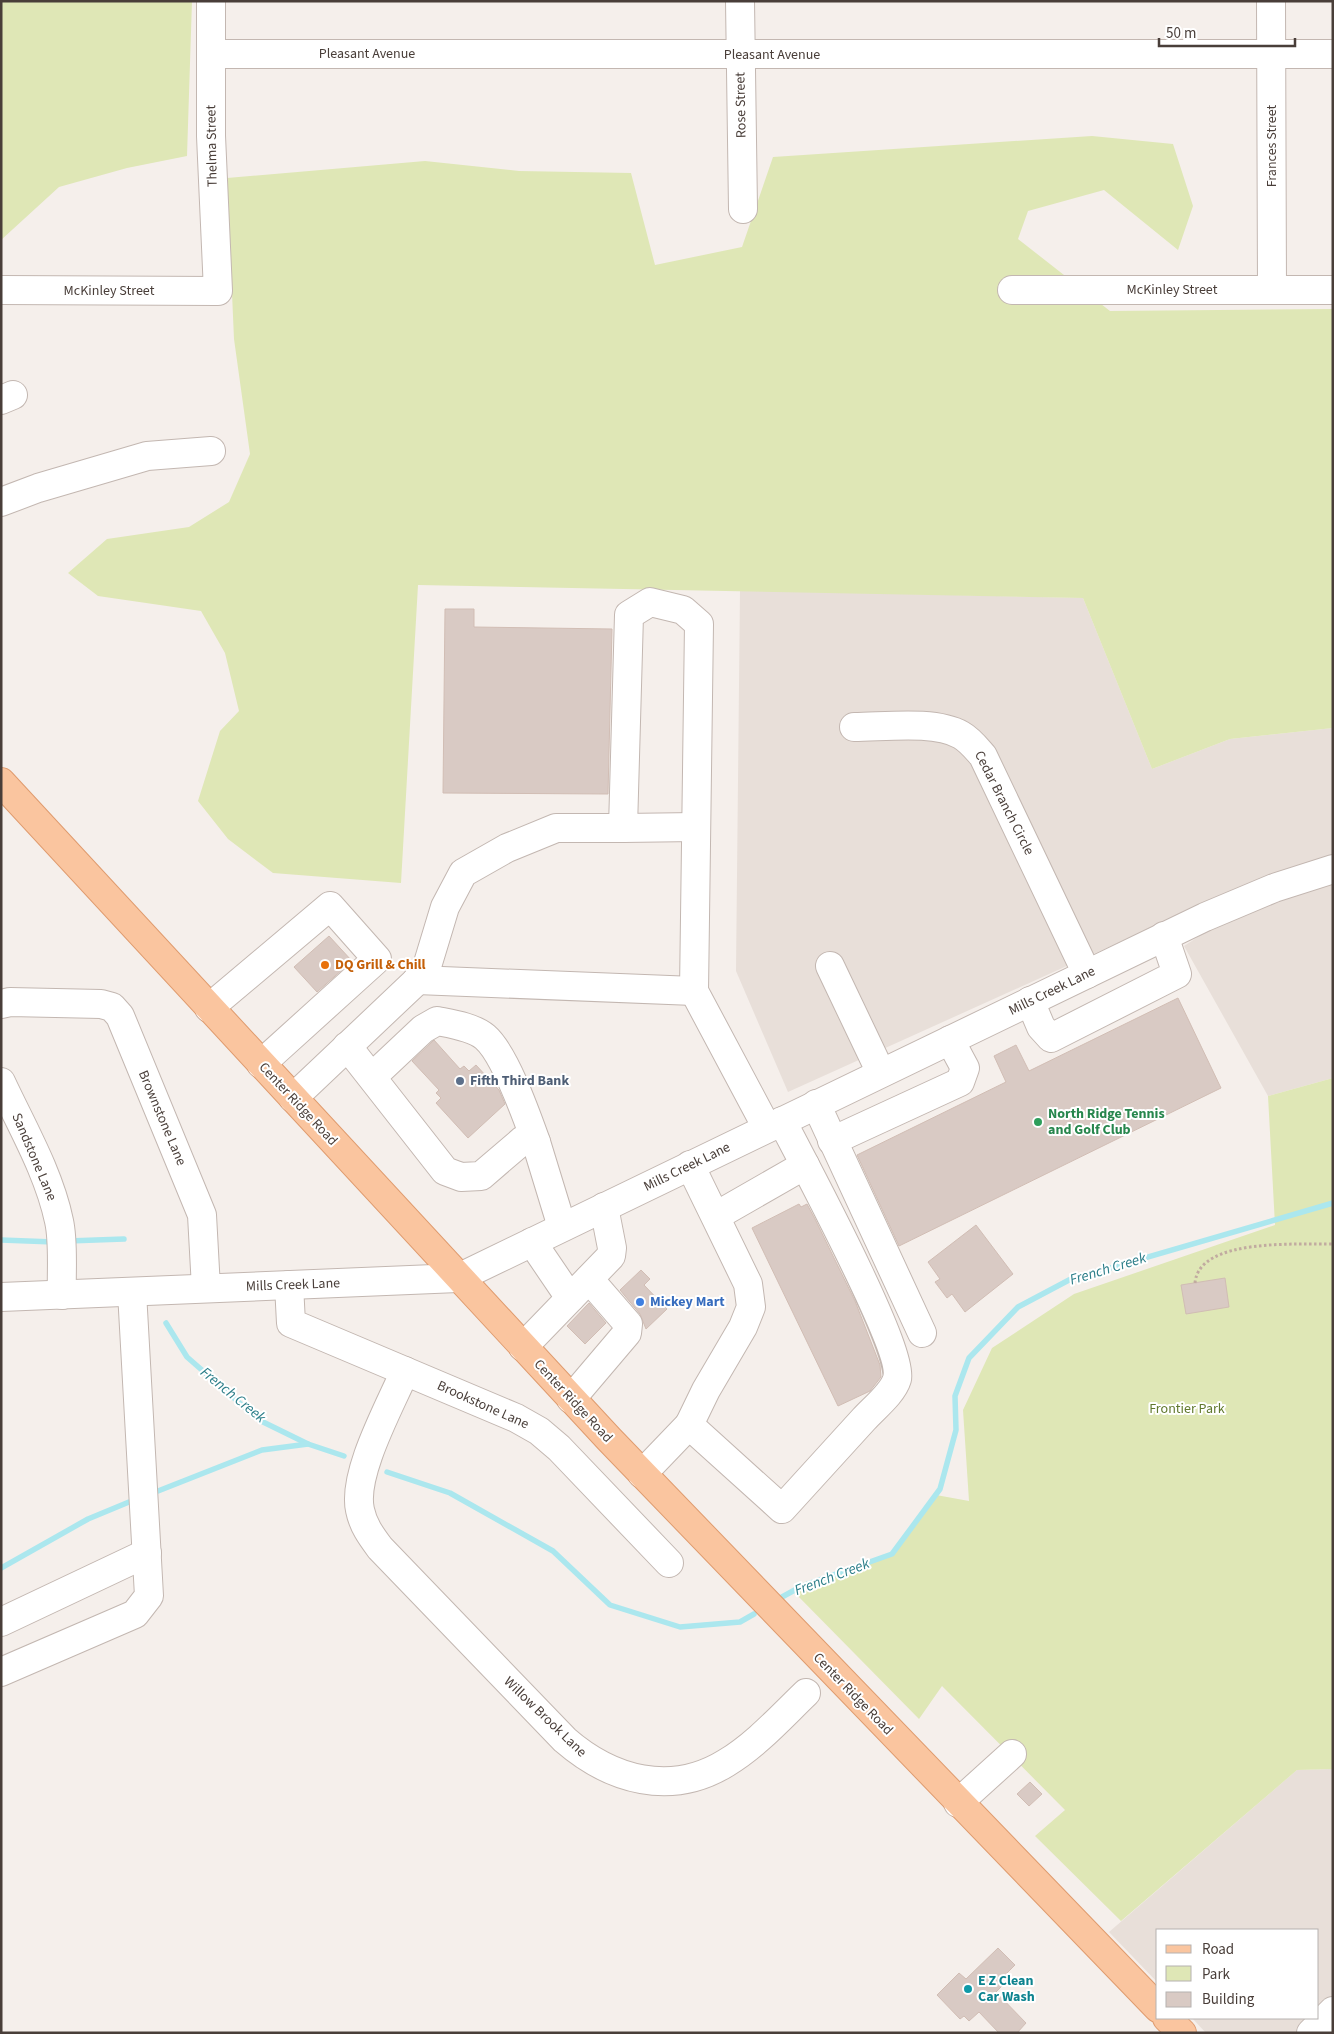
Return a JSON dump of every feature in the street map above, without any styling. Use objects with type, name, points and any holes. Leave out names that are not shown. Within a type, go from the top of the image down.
[{"type":"main road","name":"Center Ridge Road","points":[[2,783],[571,1399],[958,1803],[1156,2006]]},
{"type":"main road","points":[[1168,2019],[1182,2033]]},
{"type":"street","name":"Thelma Street","points":[[211,1],[212,155],[218,291]]},
{"type":"street","name":"Rose Street","points":[[740,1],[743,208]]},
{"type":"street","name":"Frances Street","points":[[1271,1],[1272,290]]},
{"type":"street","name":"Pleasant Avenue","points":[[212,54],[1333,54]]},
{"type":"street","name":"McKinley Street","points":[[1,290],[218,291]]},
{"type":"street","name":"McKinley Street","points":[[1012,290],[1333,290]]},
{"type":"street","points":[[1,502],[38,488],[147,456],[210,451]]},
{"type":"street","points":[[623,828],[629,615],[650,602],[683,610],[699,624],[694,991],[775,1124],[804,1165],[846,1246],[894,1351],[898,1376],[895,1384],[782,1508],[689,1425]]},
{"type":"street","name":"Cedar Branch Circle","points":[[854,727],[946,729],[960,734],[973,744],[983,756],[1087,974]]},
{"type":"street","points":[[293,1098],[424,973],[444,907],[463,873],[507,848],[556,828],[696,827]]},
{"type":"street","name":"Mills Creek Lane","points":[[1,1297],[458,1278],[1164,936],[1274,888],[1333,869]]},
{"type":"street","points":[[209,1008],[330,906],[377,959],[261,1064]]},
{"type":"street","points":[[1030,1002],[1041,1027],[1051,1038],[1071,1030],[1177,974],[1164,936]]},
{"type":"street","points":[[830,966],[881,1073]]},
{"type":"street","points":[[417,980],[694,991]]},
{"type":"street","name":"Brownstone Lane","points":[[1,1004],[10,1002],[101,1004],[112,1007],[120,1016],[202,1215],[206,1288]]},
{"type":"street","points":[[372,1078],[423,1029],[437,1021],[461,1026],[485,1037],[500,1059],[522,1102],[562,1227]]},
{"type":"street","points":[[832,1140],[960,1082],[965,1068],[950,1040]]},
{"type":"street","points":[[347,1046],[445,1171],[461,1177],[481,1176],[523,1140],[536,1142]]},
{"type":"street","name":"Sandstone Lane","points":[[1,1082],[47,1181],[60,1223],[62,1295]]},
{"type":"street","points":[[816,1104],[922,1333]]},
{"type":"street","points":[[716,1216],[804,1165]]},
{"type":"street","points":[[642,1474],[689,1425],[706,1390],[743,1327],[751,1307],[748,1284],[690,1166]]},
{"type":"street","points":[[523,1347],[610,1256],[612,1248],[604,1207]]},
{"type":"street","points":[[532,1242],[570,1298]]},
{"type":"street","points":[[571,1399],[627,1333],[628,1324],[589,1279]]},
{"type":"street","name":"Brookstone Lane","points":[[289,1285],[291,1323],[516,1418],[539,1431],[559,1448],[669,1563]]},
{"type":"street","points":[[1,1672],[135,1614],[149,1596],[132,1292]]},
{"type":"street","name":"Willow Brook Lane","points":[[405,1371],[365,1466],[359,1487],[360,1509],[367,1530],[380,1548],[431,1602],[565,1740],[585,1758],[609,1771],[635,1779],[662,1781],[695,1776],[725,1764],[752,1744],[806,1693]]},
{"type":"street","points":[[1,1622],[147,1553]]},
{"type":"street","points":[[958,1803],[1012,1754]]},
{"type":"street","points":[[1311,2033],[1333,2011]]},
{"type":"path","points":[[1195,1283],[1196,1274],[1203,1264],[1219,1253],[1250,1248],[1333,1244]]},
{"type":"shaded area","points":[[740,590],[1083,598],[1152,769],[1230,739],[1333,728],[1333,1078],[1268,1096],[1184,946],[1218,924],[1206,903],[788,1092],[736,971]]},
{"type":"shaded area","points":[[1333,1769],[1333,2033],[1206,2033],[1193,2019],[1319,2019],[1319,1929],[1156,1929],[1156,1981],[1109,1932],[1297,1770]]},
{"type":"green space","points":[[1,1],[192,1],[187,156],[127,168],[59,187],[1,240]]},
{"type":"green space","points":[[1092,136],[1173,144],[1193,206],[1178,250],[1104,190],[1028,211],[1018,239],[1110,311],[1333,309],[1333,728],[1230,739],[1152,769],[1083,598],[418,585],[401,883],[273,873],[228,839],[198,801],[220,731],[239,711],[225,653],[201,611],[98,596],[68,573],[107,539],[189,527],[229,502],[250,454],[234,339],[227,178],[425,161],[519,171],[631,173],[655,265],[742,247],[773,157]]},
{"type":"green space","name":"Frontier Park","points":[[1333,1078],[1333,1769],[1297,1770],[1121,1921],[1035,1836],[1065,1810],[942,1686],[919,1719],[793,1591],[802,1586],[892,1554],[936,1495],[969,1501],[963,1410],[992,1348],[1074,1294],[1275,1225],[1268,1096]]},
{"type":"building","points":[[445,609],[474,609],[474,627],[612,629],[608,794],[443,793]]},
{"type":"building","name":"DQ Grill & Chill","points":[[329,936],[352,961],[317,992],[294,967]]},
{"type":"building","name":"North Ridge Tennis and Golf Club","points":[[1178,998],[1221,1088],[899,1246],[857,1155],[1006,1082],[994,1056],[1016,1045],[1029,1071]]},
{"type":"building","name":"Fifth Third Bank","points":[[434,1040],[460,1069],[464,1066],[469,1071],[476,1065],[499,1090],[505,1104],[468,1138],[436,1103],[441,1098],[436,1093],[439,1090],[412,1061]]},
{"type":"building","points":[[799,1204],[801,1207],[807,1204],[815,1219],[855,1301],[880,1365],[881,1377],[870,1391],[838,1406],[752,1228]]},
{"type":"building","points":[[976,1225],[1013,1274],[965,1312],[952,1294],[947,1298],[935,1282],[940,1279],[928,1262]]},
{"type":"building","name":"Mickey Mart","points":[[641,1270],[650,1279],[644,1285],[667,1309],[646,1329],[640,1314],[620,1290]]},
{"type":"building","points":[[1225,1278],[1229,1307],[1186,1314],[1181,1285]]},
{"type":"building","points":[[589,1303],[606,1323],[585,1344],[567,1326]]},
{"type":"building","points":[[1030,1782],[1042,1794],[1029,1806],[1017,1794]]},
{"type":"building","name":"E Z Clean Car Wash","points":[[998,1948],[1015,1965],[1000,1980],[1004,1984],[996,1992],[1026,2023],[1017,2033],[999,2033],[979,2012],[969,2021],[964,2016],[960,2019],[937,1995],[959,1973],[966,1979]]},
{"type":"waterway","name":"French Creek","points":[[782,1597],[802,1586],[892,1554],[940,1489],[956,1430],[955,1396],[969,1358],[1018,1307],[1069,1280],[1333,1203]]},
{"type":"waterway","name":"French Creek","points":[[68,1241],[124,1239]]},
{"type":"waterway","name":"French Creek","points":[[1,1240],[54,1242]]},
{"type":"waterway","name":"French Creek","points":[[166,1323],[187,1357],[259,1420],[308,1444],[344,1456]]},
{"type":"waterway","points":[[158,1491],[262,1450],[308,1444]]},
{"type":"waterway","name":"French Creek","points":[[387,1472],[450,1493],[553,1551],[610,1605],[680,1627],[740,1622],[754,1614]]},
{"type":"waterway","points":[[1,1568],[88,1519],[129,1502]]},
{"type":"place","name":"DQ Grill & Chill","points":[[325,965]]},
{"type":"place","name":"Fifth Third Bank","points":[[460,1081]]},
{"type":"place","name":"North Ridge Tennis and Golf Club","points":[[1038,1122]]},
{"type":"place","name":"Mickey Mart","points":[[640,1302]]},
{"type":"place","name":"E Z Clean Car Wash","points":[[968,1989]]}]
